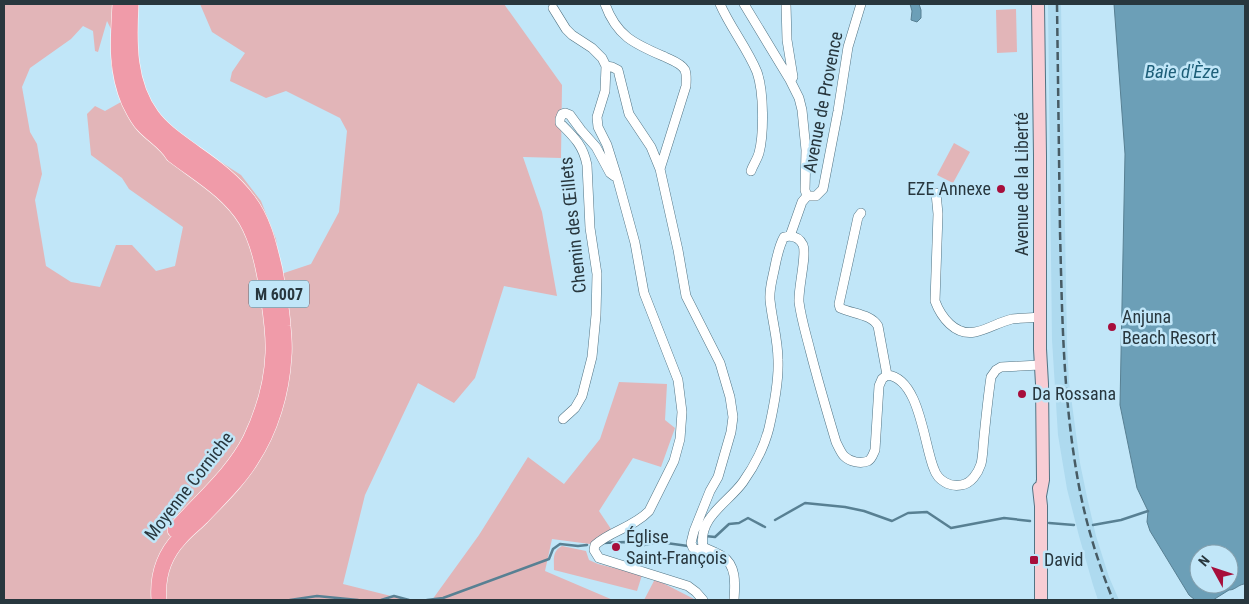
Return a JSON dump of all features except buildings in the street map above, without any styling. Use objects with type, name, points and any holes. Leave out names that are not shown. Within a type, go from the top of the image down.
[{"type":"main road","name":"Moyenne Corniche","points":[[120,4],[117,51],[120,74],[132,110],[142,125],[169,148],[173,155],[218,188],[246,220],[263,264],[272,321],[273,353],[268,393],[258,421],[249,441],[226,474],[170,536],[162,548],[156,562],[152,580],[152,600]]},
{"type":"main road","name":"Moyenne Corniche","points":[[132,4],[130,37],[133,74],[145,104],[152,117],[166,131],[215,167],[237,186],[258,215],[266,233],[278,288],[283,325],[284,356],[278,395],[260,446],[236,479],[172,547],[162,568],[159,582],[159,600]]},
{"type":"main road","name":"Avenue de la Liberté","points":[[1038,4],[1040,365],[1042,384],[1043,480],[1040,496],[1042,600]]},
{"type":"main road","points":[[169,148],[206,167],[215,167],[220,178],[253,223],[263,250],[263,264]]},
{"type":"street","points":[[605,4],[610,18],[626,36],[642,48],[675,62],[684,69],[686,86],[660,169]]},
{"type":"street","points":[[720,4],[757,72],[760,85],[762,138],[758,155],[750,171]]},
{"type":"street","name":"Avenue de Provence","points":[[703,547],[703,534],[706,523],[742,483],[765,444],[772,416],[778,360],[770,299],[771,284],[779,245],[784,237],[790,236],[806,196],[806,150],[799,98],[744,4]]},
{"type":"street","points":[[786,4],[787,40],[793,77],[790,80]]},
{"type":"street","name":"Avenue de Provence","points":[[806,196],[816,196],[822,189],[838,110],[848,47],[861,4]]},
{"type":"street","points":[[553,8],[572,36],[592,48],[602,58],[606,66],[605,91],[597,117],[598,127],[617,177],[635,243],[644,293],[678,380],[682,412],[680,438],[674,461],[648,511],[643,518],[602,538],[595,545],[594,550],[599,558],[688,586],[703,600]]},
{"type":"street","points":[[606,66],[618,70],[630,114],[651,147],[660,169],[686,296],[720,364],[730,397],[733,417],[731,432],[718,478],[710,491],[691,543],[693,548],[699,550],[703,547],[722,556],[729,562],[733,569],[735,580],[734,600]]},
{"type":"street","name":"Chemin des Œillets","points":[[563,419],[575,408],[582,396],[592,357],[597,274],[590,228],[585,155],[577,141],[560,124],[562,114],[570,115],[596,147],[612,176],[617,177]]},
{"type":"street","points":[[936,194],[938,214],[934,301],[944,320],[962,331],[976,332],[1012,319],[1040,317]]},
{"type":"street","points":[[861,213],[858,217],[839,304],[840,308],[875,321],[878,326],[887,375]]},
{"type":"street","points":[[790,236],[798,238],[803,244],[799,300],[814,367],[836,442],[844,456],[851,460],[858,462],[868,461],[875,450],[879,386],[887,375]]},
{"type":"street","points":[[887,375],[900,380],[910,392],[918,413],[934,471],[947,484],[957,486],[966,484],[975,477],[981,464],[991,377],[1001,367],[1040,365]]},
{"type":"shaded area","points":[[4,4],[139,4],[135,27],[140,73],[149,98],[164,123],[179,135],[241,175],[261,201],[276,239],[281,274],[311,264],[339,212],[347,131],[340,118],[286,91],[266,98],[230,81],[232,72],[245,53],[212,32],[200,4],[504,4],[562,85],[561,158],[523,157],[542,212],[557,296],[504,286],[475,378],[454,403],[418,383],[365,495],[343,584],[407,600],[4,600]],"holes":[[[107,21],[113,33],[111,65],[121,102],[105,111],[95,106],[87,114],[91,155],[122,178],[129,189],[183,227],[175,266],[156,271],[132,245],[116,245],[100,287],[71,282],[46,266],[35,200],[42,174],[37,144],[30,132],[22,87],[30,68],[71,39],[83,26],[93,31],[95,51],[98,52]]]},
{"type":"shaded area","points":[[1048,4],[1061,4],[1069,382],[1080,463],[1087,497],[1096,536],[1109,577],[1119,600],[1098,600],[1067,489],[1058,435],[1052,340]]},
{"type":"shaded area","points":[[1016,9],[1017,52],[997,53],[996,10]]},
{"type":"shaded area","points":[[954,143],[970,152],[953,183],[937,175]]},
{"type":"shaded area","points":[[619,382],[667,384],[665,420],[675,428],[661,467],[633,458],[599,511],[611,529],[590,544],[552,539],[545,571],[613,600],[432,600],[479,535],[528,457],[564,484],[600,439]]},
{"type":"shaded area","points":[[562,546],[586,551],[589,560],[598,564],[642,575],[637,591],[554,570],[555,553]]},
{"type":"shaded area","points":[[655,579],[694,599],[695,600],[644,600]]},
{"type":"water","points":[[910,4],[919,4],[921,18],[917,22],[911,20],[912,11]]},
{"type":"water","name":"Baie d'Èze","points":[[1114,4],[1245,4],[1245,585],[1239,586],[1239,544],[1189,544],[1189,594],[1223,594],[1213,600],[1195,600],[1189,595],[1150,531],[1147,522],[1148,511],[1137,488],[1120,405],[1125,154]]},
{"type":"waterway","points":[[775,520],[805,503],[845,507],[864,511],[892,521],[908,513],[927,512],[951,528],[1004,518],[1030,521]]},
{"type":"waterway","points":[[1093,525],[1121,520],[1148,511]]},
{"type":"waterway","points":[[705,536],[715,537],[729,524],[739,523],[748,518],[765,527]]},
{"type":"waterway","points":[[1049,523],[1074,525]]},
{"type":"waterway","points":[[603,543],[626,542],[644,545],[659,542],[688,546]]},
{"type":"waterway","points":[[427,600],[443,598],[549,559],[553,549],[560,544],[587,545]]},
{"type":"waterway","points":[[290,600],[317,596],[358,600]]},
{"type":"waterway","points":[[381,600],[394,596],[409,600]]},
{"type":"railway","points":[[1057,4],[1060,231],[1068,410],[1082,503],[1101,568],[1113,600]]},
{"type":"place","name":"EZE Annexe","points":[[1001,189]]},
{"type":"place","name":"Anjuna Beach Resort","points":[[1112,327]]},
{"type":"place","name":"Da Rossana","points":[[1022,394]]},
{"type":"place","name":"Église Saint-François","points":[[616,547]]},
{"type":"place","name":"David","points":[[1034,560]]}]
